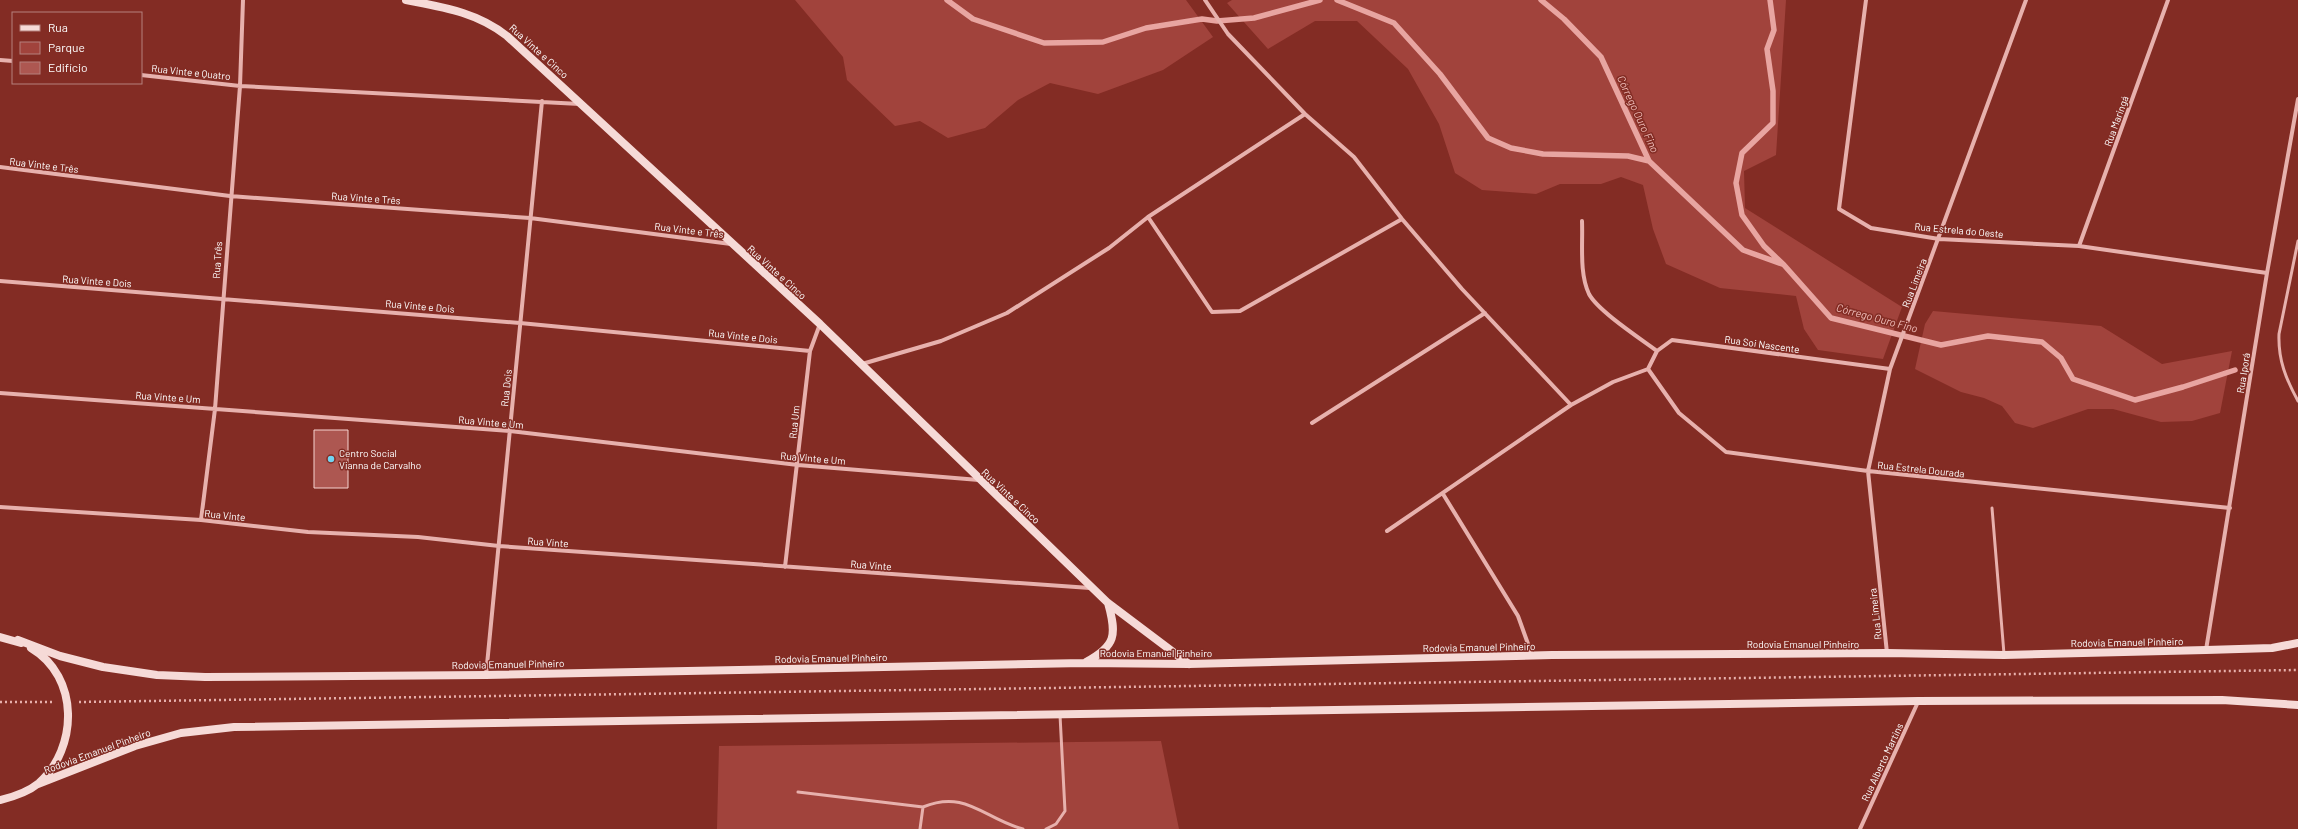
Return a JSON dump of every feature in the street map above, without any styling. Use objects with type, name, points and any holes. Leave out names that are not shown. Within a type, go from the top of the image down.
[{"type":"main road","name":"Rua Vinte e Cinco","points":[[406,0],[458,10],[493,24],[584,104],[732,244],[820,324],[980,480],[1095,588],[1108,603]]},
{"type":"main road","points":[[1084,663],[1104,652],[1112,638],[1113,620],[1108,603]]},
{"type":"main road","points":[[1108,603],[1189,664]]},
{"type":"main road","points":[[0,637],[18,640],[35,651],[50,665],[61,682],[68,702],[68,732],[58,761],[38,784],[16,797],[0,800]]},
{"type":"main road","name":"Rodovia Emanuel Pinheiro","points":[[18,640],[60,656],[86,663],[157,675],[212,677],[486,675],[1084,663],[1189,664],[1532,656],[1887,653],[2004,655],[2272,648],[2298,643]]},
{"type":"main road","name":"Rodovia Emanuel Pinheiro","points":[[38,784],[135,746],[182,733],[234,727],[1918,701],[2222,700],[2298,705]]},
{"type":"street","name":"Rua Três","points":[[201,520],[215,409],[222,298],[240,86],[243,0]]},
{"type":"street","points":[[1205,0],[1228,34],[1305,114],[1354,157],[1402,219],[1485,314],[1571,405]]},
{"type":"street","name":"Rua Estrela do Oeste","points":[[1866,0],[1839,209],[1871,228],[1939,239],[2079,246],[2267,273]]},
{"type":"street","name":"Rua Limeira","points":[[1887,653],[1868,471],[1890,369],[2026,0]]},
{"type":"street","name":"Rua Maringá","points":[[2079,246],[2168,0]]},
{"type":"street","points":[[0,60],[12,61]]},
{"type":"street","name":"Rua Vinte e Quatro","points":[[142,75],[240,86]]},
{"type":"street","points":[[240,86],[584,104]]},
{"type":"street","name":"Rua Iporá","points":[[2206,650],[2267,273],[2298,99]]},
{"type":"street","name":"Rua Dois","points":[[486,675],[542,101]]},
{"type":"street","points":[[860,364],[941,342],[1007,313],[1109,248],[1148,217],[1305,114]]},
{"type":"street","name":"Rua Vinte e Três","points":[[0,167],[230,196],[530,218],[732,244]]},
{"type":"street","points":[[1148,217],[1212,312],[1240,311],[1402,219]]},
{"type":"street","points":[[1387,531],[1571,405],[1613,382],[1648,369],[1657,351],[1602,308],[1590,295],[1584,274],[1582,221]]},
{"type":"street","name":"Rua Vinte e Dois","points":[[0,282],[222,298],[520,323],[810,350]]},
{"type":"street","points":[[1312,422],[1485,314]]},
{"type":"street","points":[[810,350],[820,324]]},
{"type":"street","name":"Rua Soi Nascente","points":[[1657,351],[1672,340],[1890,369]]},
{"type":"street","name":"Rua Um","points":[[785,567],[798,465],[810,350]]},
{"type":"street","name":"Rua Estrela Dourada","points":[[1648,369],[1679,413],[1726,452],[1868,471],[2230,508]]},
{"type":"street","name":"Rua Vinte e Um","points":[[0,393],[510,431],[798,465],[980,480]]},
{"type":"street","points":[[1443,494],[1518,616],[1532,656]]},
{"type":"street","name":"Rua Vinte","points":[[0,507],[201,520],[308,532],[418,537],[499,546],[1095,588]]},
{"type":"street","name":"Rua Alberto Martins","points":[[1860,829],[1918,701]]},
{"type":"lane","points":[[2298,241],[2279,334],[2279,347],[2285,377],[2298,401]]},
{"type":"lane","points":[[1992,508],[2004,655]]},
{"type":"lane","points":[[1046,829],[1056,824],[1065,811],[1060,714]]},
{"type":"lane","points":[[798,792],[923,807],[939,800],[959,801],[1023,829]]},
{"type":"lane","points":[[920,829],[923,807]]},
{"type":"path","points":[[0,702],[2298,670]]},
{"type":"green space","points":[[795,0],[1186,0],[1213,37],[1163,70],[1098,94],[1050,83],[1018,100],[985,128],[948,138],[920,121],[895,126],[847,80],[843,57]]},
{"type":"green space","points":[[1232,0],[1786,0],[1776,155],[1744,171],[1745,208],[1902,307],[1883,359],[1818,350],[1804,329],[1796,296],[1720,288],[1666,264],[1653,229],[1643,185],[1621,177],[1601,184],[1560,184],[1536,194],[1482,190],[1455,173],[1439,124],[1408,69],[1357,21],[1315,21],[1268,49],[1227,3]]},
{"type":"green space","points":[[1933,311],[2101,326],[2162,364],[2232,351],[2220,413],[2192,421],[2161,422],[2113,409],[2088,409],[2033,428],[2015,423],[2002,406],[1984,398],[1961,392],[1915,369],[1925,324]]},
{"type":"green space","points":[[1161,741],[1179,829],[717,829],[719,746]]},
{"type":"building","name":"Centro Social Vianna de Carvalho","points":[[314,430],[348,430],[348,488],[314,488]]},
{"type":"waterway","points":[[947,0],[973,19],[1044,43],[1103,42],[1146,28],[1202,19],[1217,21],[1254,18],[1320,0]]},
{"type":"waterway","points":[[1337,0],[1394,23],[1440,74],[1488,138],[1511,148],[1543,154],[1628,156],[1649,161]]},
{"type":"waterway","name":"Córrego Ouro Fino","points":[[1541,0],[1564,19],[1601,57],[1649,161],[1743,250],[1782,264]]},
{"type":"waterway","name":"Córrego Ouro Fino","points":[[1770,0],[1774,30],[1767,49],[1773,91],[1773,123],[1742,153],[1736,183],[1742,215],[1764,246],[1784,265],[1831,318],[1941,345],[1988,336],[2042,342],[2061,358],[2073,379],[2135,400],[2183,387],[2235,370]]},
{"type":"place","name":"Centro Social Vianna de Carvalho","points":[[331,459]]}]
